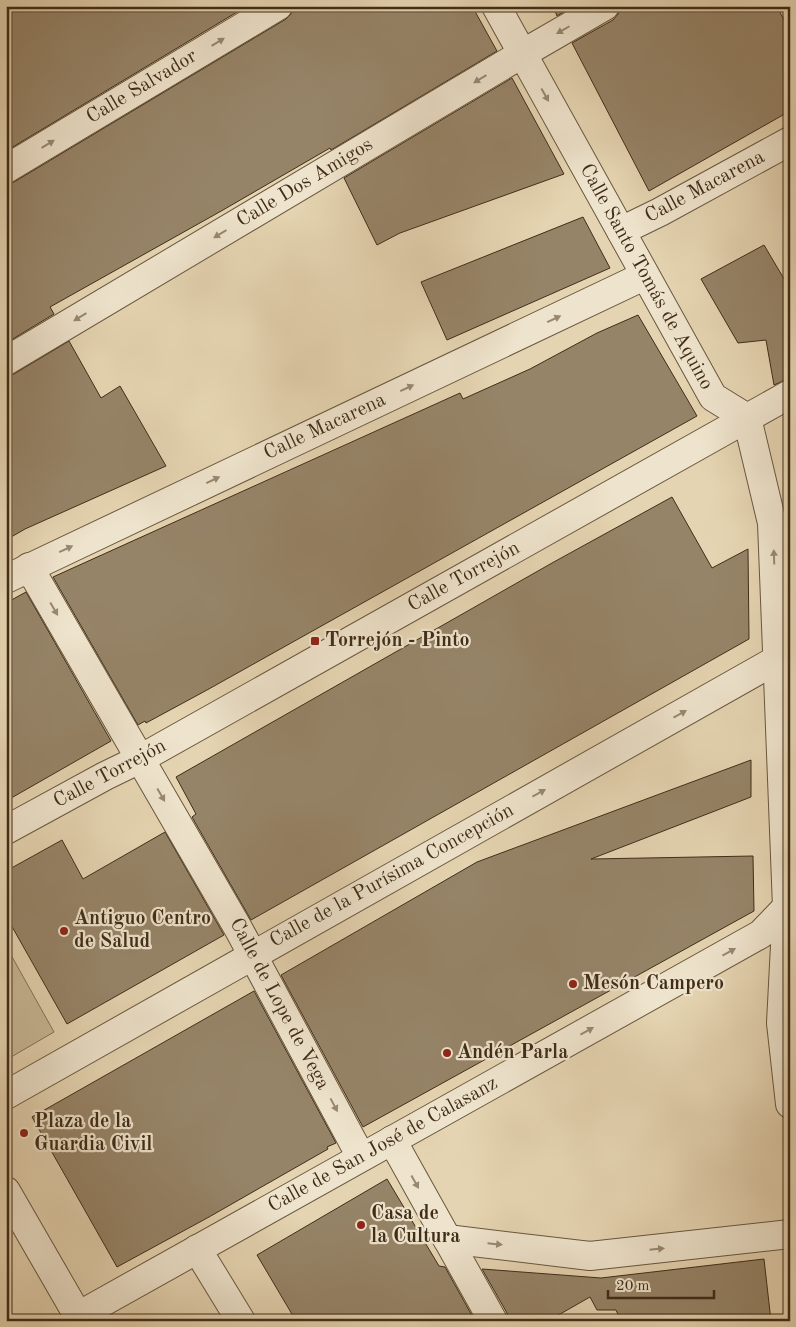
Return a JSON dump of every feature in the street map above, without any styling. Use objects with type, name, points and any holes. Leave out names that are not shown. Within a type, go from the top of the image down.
[{"type":"street","name":"Calle Salvador","points":[[6,169],[278,6]]},
{"type":"street","name":"Calle Santo Tomás de Aquino","points":[[496,6],[712,397],[747,418]]},
{"type":"street","name":"Calle Dos Amigos","points":[[6,361],[605,6]]},
{"type":"street","name":"Calle Macarena","points":[[621,231],[660,212],[790,141]]},
{"type":"street","name":"Calle Macarena","points":[[18,573],[644,276]]},
{"type":"street","name":"Calle Torrejón","points":[[6,830],[140,759],[790,394]]},
{"type":"street","points":[[747,418],[772,523],[784,659],[788,907],[781,1024],[789,1094]]},
{"type":"street","name":"Calle de Lope de Vega","points":[[18,573],[140,759],[252,955],[361,1157]]},
{"type":"street","name":"Calle de la Purísima Concepción","points":[[6,1095],[252,955],[784,659]]},
{"type":"street","name":"Calle de San José de Calasanz","points":[[79,1318],[197,1249],[761,934],[788,907]]},
{"type":"street","points":[[392,1140],[493,1321]]},
{"type":"street","points":[[6,1192],[16,1233],[79,1318]]},
{"type":"street","points":[[447,1239],[590,1256],[790,1234]]},
{"type":"street","points":[[197,1249],[241,1321]]},
{"type":"shaded area","points":[[6,946],[54,1032],[6,1060]]},
{"type":"building","points":[[6,6],[247,6],[6,151]]},
{"type":"building","points":[[294,6],[472,6],[497,51],[331,150],[330,148],[50,307],[54,314],[6,343],[6,185],[286,19],[291,14]]},
{"type":"building","points":[[553,6],[573,6],[557,16]]},
{"type":"building","points":[[621,6],[776,6],[790,29],[790,111],[649,191],[572,43],[613,20]]},
{"type":"building","points":[[512,78],[564,174],[400,233],[377,245],[344,178]]},
{"type":"building","points":[[583,217],[610,268],[447,340],[421,282]]},
{"type":"building","points":[[764,245],[790,289],[790,378],[774,385],[766,340],[738,343],[701,279]]},
{"type":"building","points":[[638,315],[697,416],[207,690],[146,723],[145,721],[138,725],[53,577],[460,393],[463,399],[530,369],[597,333]]},
{"type":"building","points":[[69,341],[101,398],[120,386],[166,466],[25,529],[6,540],[6,377]]},
{"type":"building","points":[[672,497],[712,568],[748,549],[749,639],[251,920],[192,817],[196,814],[176,777],[552,563]]},
{"type":"building","points":[[26,592],[111,741],[6,801],[6,603]]},
{"type":"building","points":[[751,760],[751,797],[591,859],[753,856],[754,911],[363,1127],[281,975],[477,862]]},
{"type":"building","points":[[165,832],[224,935],[67,1024],[6,916],[6,871],[62,840],[83,879]]},
{"type":"building","points":[[254,991],[336,1143],[209,1217],[117,1267],[32,1117]]},
{"type":"building","name":"Casa de la Cultura","points":[[387,1179],[439,1266],[445,1267],[475,1321],[296,1321],[257,1255]]},
{"type":"building","points":[[764,1259],[771,1321],[621,1321],[616,1310],[597,1310],[590,1297],[548,1321],[509,1321],[507,1313],[482,1269],[601,1278]]},
{"type":"place","name":"Torrejón - Pinto","points":[[315,641]]},
{"type":"place","name":"Antiguo Centro de Salud","points":[[64,931]]},
{"type":"place","name":"Mesón Campero","points":[[573,984]]},
{"type":"place","name":"Andén Parla","points":[[447,1053]]},
{"type":"place","name":"Plaza de la Guardia Civil","points":[[24,1133]]},
{"type":"place","name":"Casa de la Cultura","points":[[361,1225]]}]
